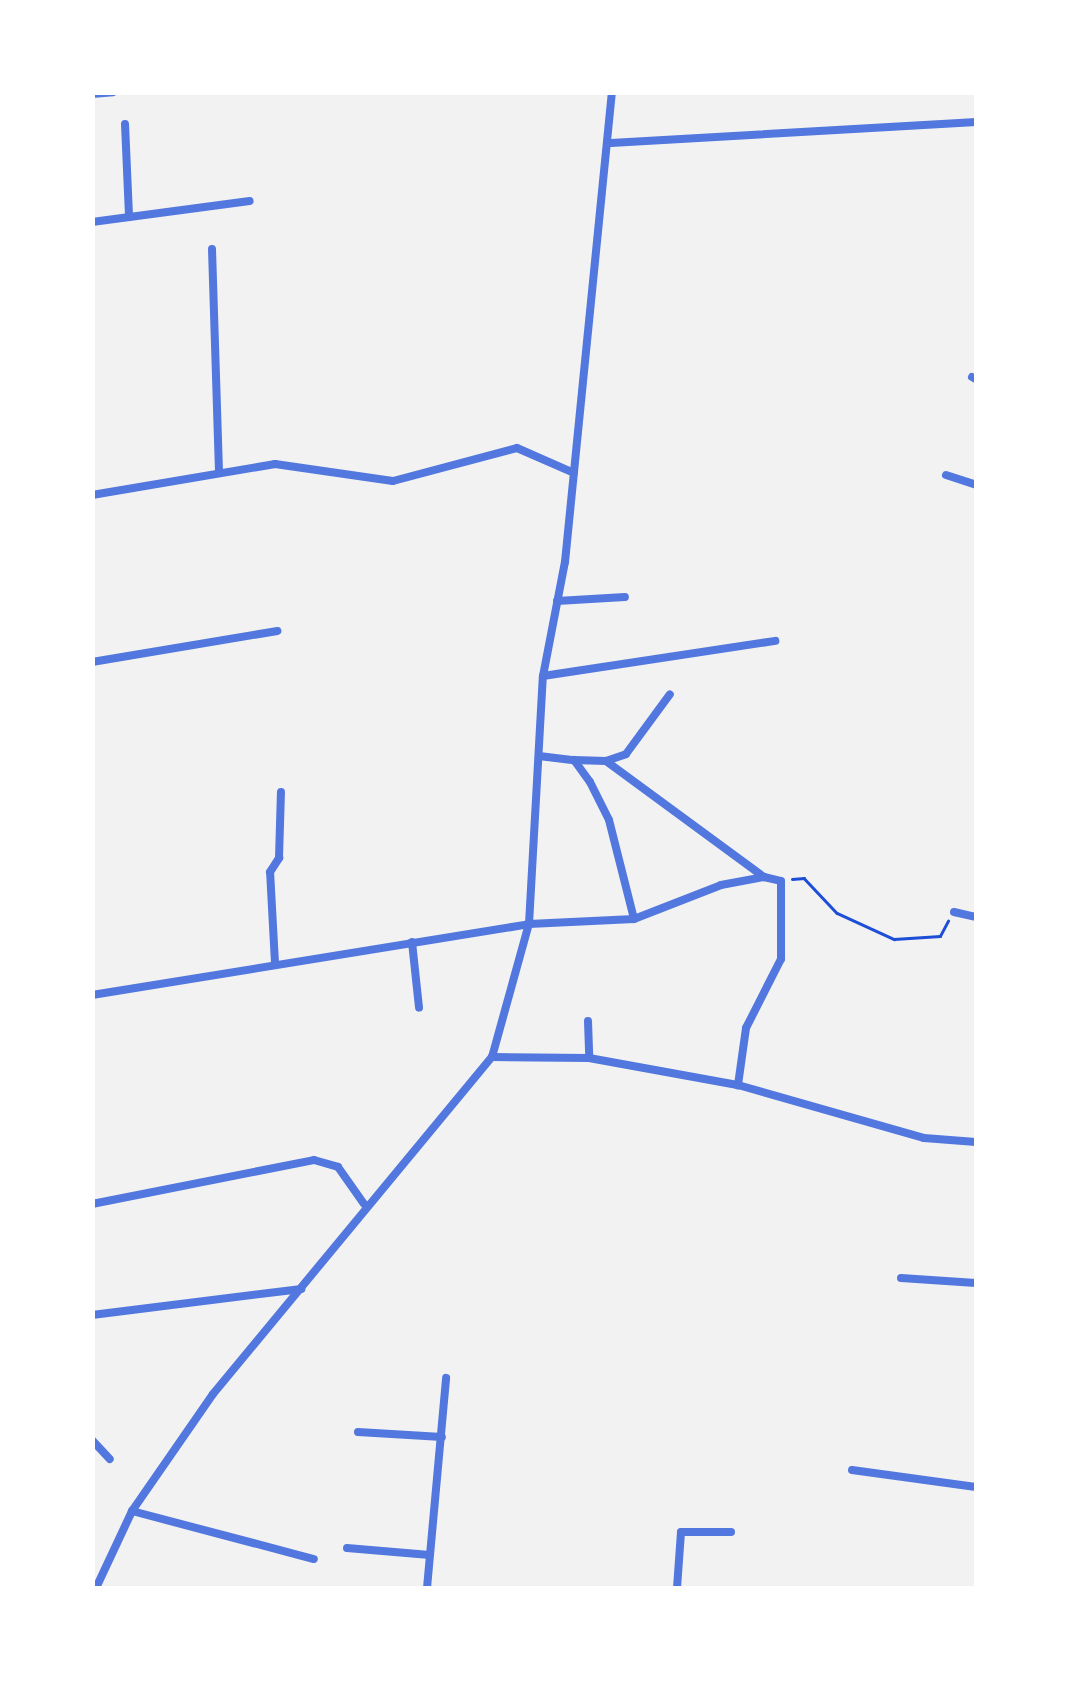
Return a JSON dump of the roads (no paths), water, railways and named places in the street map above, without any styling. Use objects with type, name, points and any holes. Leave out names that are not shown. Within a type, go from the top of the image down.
[{"type":"street","points":[[92,94],[113,92]]},
{"type":"street","points":[[96,1588],[132,1511],[212,1394],[301,1289],[364,1204],[492,1056],[529,924],[543,676],[574,473],[611,143],[612,92]]},
{"type":"street","points":[[611,143],[976,122]]},
{"type":"street","points":[[125,124],[129,217]]},
{"type":"street","points":[[92,222],[250,201]]},
{"type":"street","points":[[212,249],[220,469]]},
{"type":"street","points":[[92,495],[220,469],[275,464],[393,480],[517,448],[574,473]]},
{"type":"street","points":[[946,475],[976,485]]},
{"type":"street","points":[[557,601],[626,596]]},
{"type":"street","points":[[92,662],[277,632]]},
{"type":"street","points":[[543,676],[775,642]]},
{"type":"street","points":[[539,756],[606,761],[626,754],[670,694]]},
{"type":"street","points":[[574,760],[609,820],[634,919]]},
{"type":"street","points":[[606,761],[764,877]]},
{"type":"street","points":[[275,963],[270,872],[279,858],[281,792]]},
{"type":"street","points":[[92,995],[529,924],[634,919],[722,884],[764,877],[781,881],[781,959],[746,1028],[738,1085]]},
{"type":"street","points":[[954,912],[976,917]]},
{"type":"street","points":[[412,942],[418,1008]]},
{"type":"street","points":[[588,1021],[589,1058]]},
{"type":"street","points":[[492,1056],[589,1058],[738,1085],[924,1138],[976,1142]]},
{"type":"street","points":[[92,1204],[314,1160],[338,1167],[364,1204]]},
{"type":"street","points":[[901,1278],[976,1284]]},
{"type":"street","points":[[92,1315],[301,1289]]},
{"type":"street","points":[[427,1588],[446,1378]]},
{"type":"street","points":[[358,1432],[442,1436]]},
{"type":"street","points":[[92,1440],[110,1459]]},
{"type":"street","points":[[852,1470],[976,1486]]},
{"type":"street","points":[[132,1511],[314,1559]]},
{"type":"street","points":[[677,1588],[682,1532],[731,1532]]},
{"type":"street","points":[[347,1548],[430,1555]]}]
